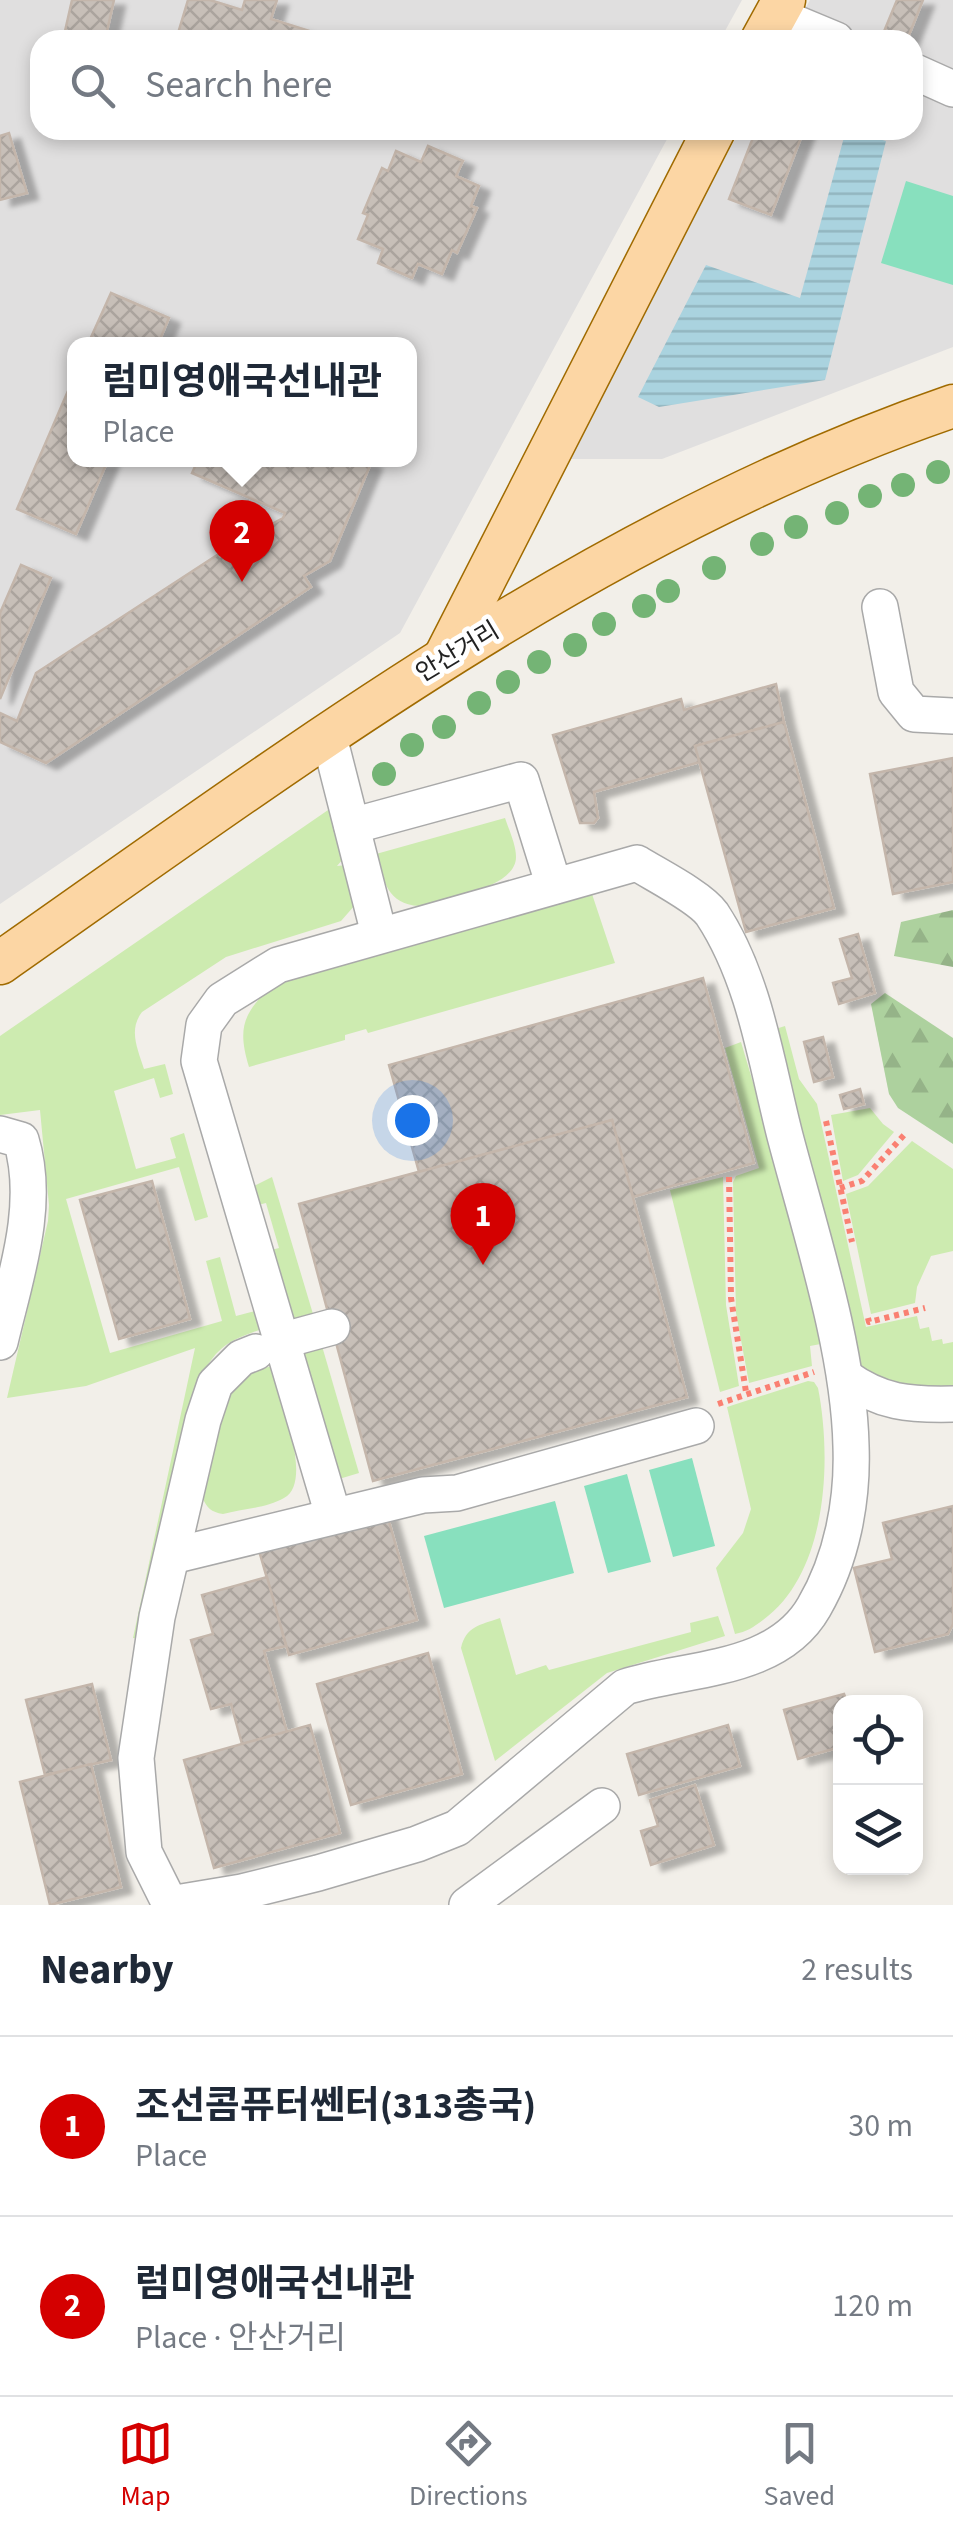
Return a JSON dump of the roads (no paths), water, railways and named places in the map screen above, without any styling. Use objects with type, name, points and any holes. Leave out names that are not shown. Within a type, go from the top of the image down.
[{"type":"main road","points":[[446,655],[709,140]]},
{"type":"main road","name":"안산거리","points":[[0,963],[446,655],[587,574],[719,506],[893,427],[953,406]]},
{"type":"lane","points":[[774,18],[808,30]]},
{"type":"lane","points":[[923,76],[953,89]]},
{"type":"lane","points":[[880,606],[896,692],[914,714],[953,716]]},
{"type":"lane","points":[[328,733],[379,934]]},
{"type":"lane","points":[[352,826],[521,780],[554,886]]},
{"type":"lane","points":[[256,1352],[241,1358],[215,1384],[203,1420],[158,1618],[136,1758],[144,1852],[170,1904],[243,1898],[457,1828],[626,1687],[736,1663],[780,1644],[814,1609],[846,1528],[852,1447],[843,1369],[743,974],[710,910],[637,863],[278,965],[222,1000],[204,1025],[199,1061],[334,1515]]},
{"type":"lane","points":[[0,1134],[20,1140],[28,1162],[26,1221],[0,1342]]},
{"type":"lane","points":[[843,1369],[870,1394],[919,1405],[953,1404]]},
{"type":"lane","points":[[172,1556],[424,1495],[458,1493],[696,1426]]},
{"type":"lane","points":[[467,1905],[602,1806]]},
{"type":"water","points":[[843,140],[886,141],[825,380],[659,407],[638,397],[706,265],[800,298]]},
{"type":"place","name":"럼미영애국선내관","points":[[242,582]]},
{"type":"place","name":"조선콤퓨터쎈터(313총국)","points":[[483,1265]]}]
